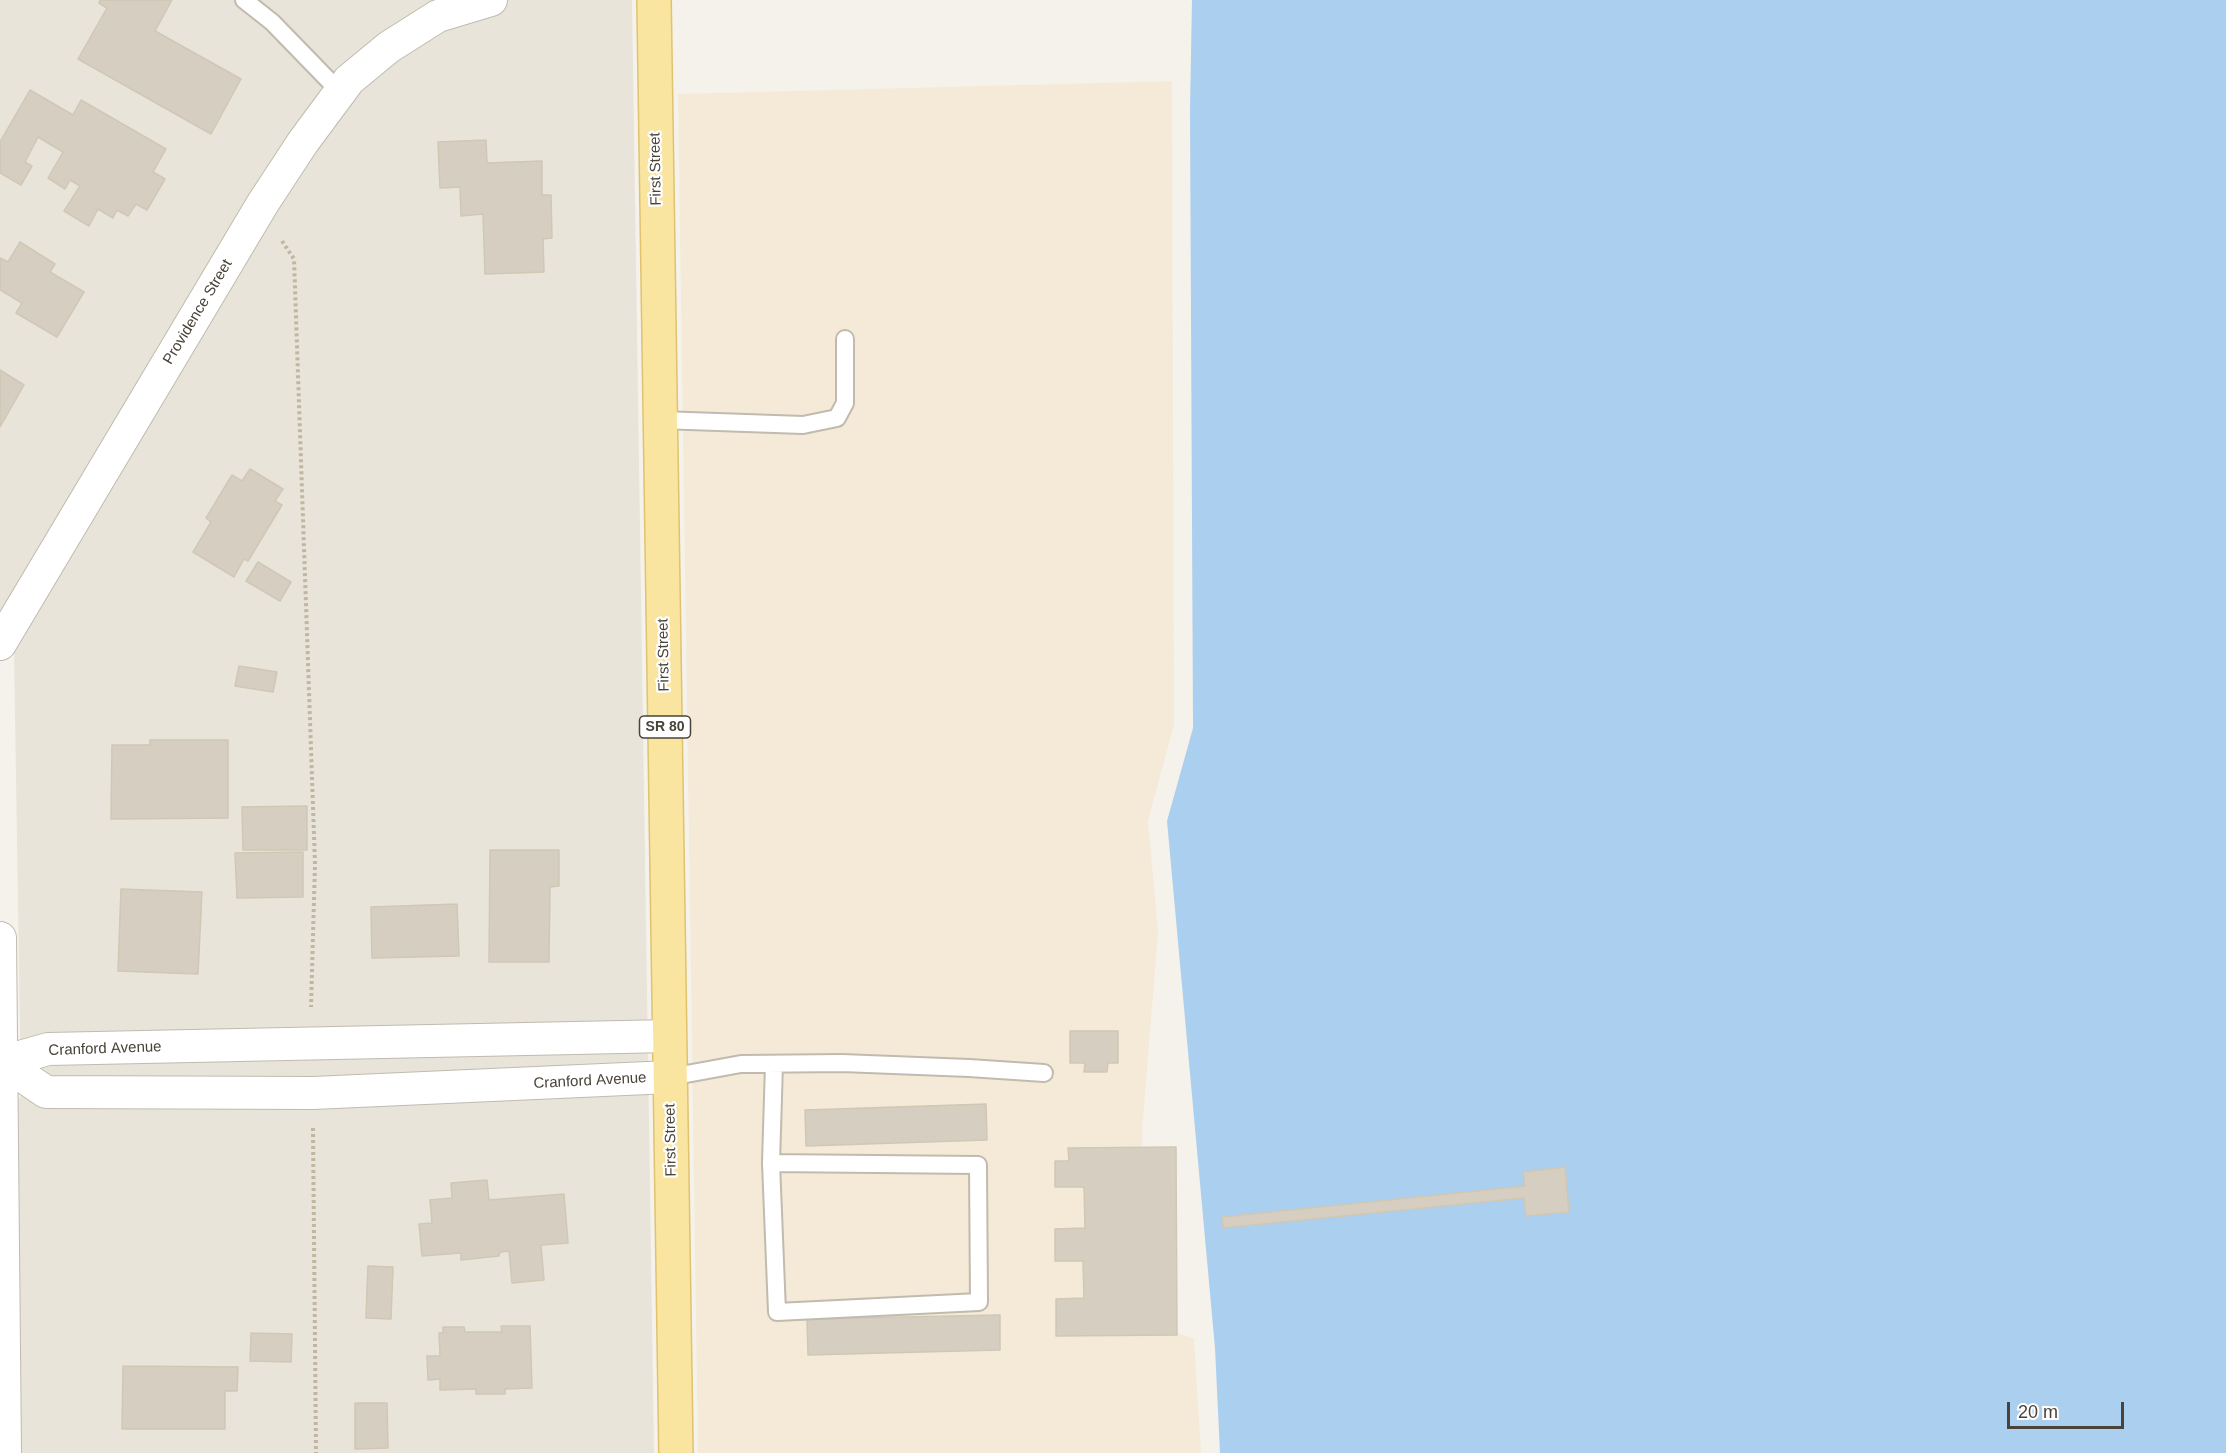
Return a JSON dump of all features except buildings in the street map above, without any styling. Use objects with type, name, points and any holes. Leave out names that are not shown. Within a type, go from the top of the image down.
[{"type":"main road","name":"First Street","points":[[654,0],[676,1453]]},
{"type":"street","name":"Providence Street","points":[[0,644],[260,208],[303,142],[349,80],[434,8],[491,0]]},
{"type":"street","points":[[0,938],[5,1453]]},
{"type":"street","name":"Cranford Avenue","points":[[2,1062],[48,1049],[670,1036]]},
{"type":"street","name":"Cranford Avenue","points":[[2,1062],[46,1092],[313,1093],[670,1077]]},
{"type":"lane","points":[[244,0],[272,22],[340,92]]},
{"type":"lane","points":[[660,420],[803,425],[837,418],[845,404],[845,339]]},
{"type":"lane","points":[[670,1077],[741,1064],[854,1064],[1044,1073]]},
{"type":"lane","points":[[771,1163],[978,1165],[979,1302],[777,1312],[771,1163],[774,1064]]},
{"type":"path","points":[[260,208],[294,259],[315,864],[309,1043]]},
{"type":"path","points":[[313,1093],[316,1453]]},
{"type":"shaded area","points":[[0,0],[632,0],[654,1453],[0,1453],[14,1104],[21,1096],[21,1091],[14,653],[11,641],[0,635]]},
{"type":"shaded area","points":[[1172,81],[1174,725],[1148,821],[1158,932],[1142,1132],[1143,1323],[1194,1338],[1201,1453],[698,1453],[678,94]]},
{"type":"water","points":[[1192,0],[2226,0],[2226,1453],[1220,1453],[1215,1348],[1167,821],[1193,728],[1190,110]]}]
